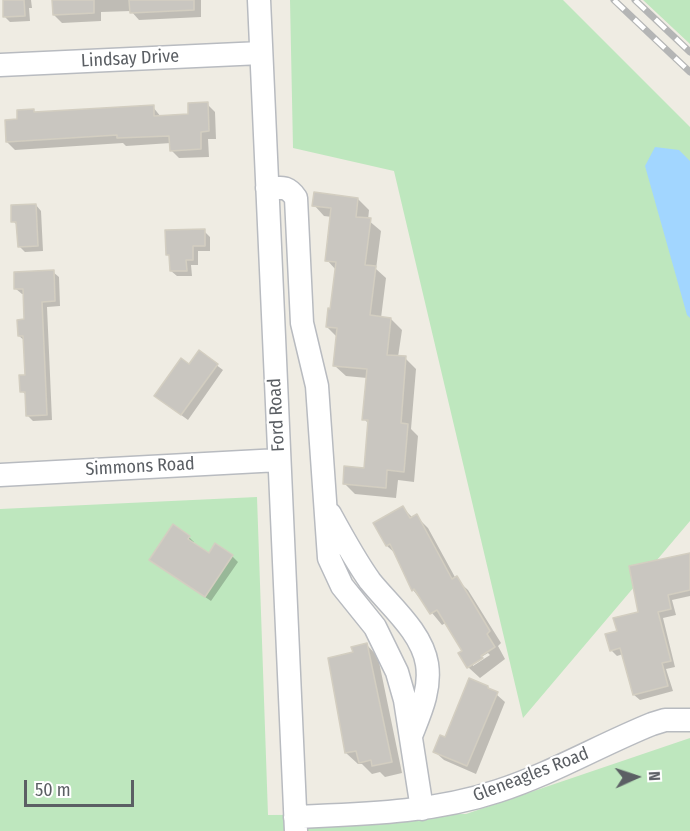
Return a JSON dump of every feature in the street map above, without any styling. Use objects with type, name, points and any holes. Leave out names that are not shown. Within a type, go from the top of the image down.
[{"type":"street","name":"Ford Road","points":[[259,0],[295,824]]},
{"type":"street","name":"Lindsay Drive","points":[[0,65],[261,53]]},
{"type":"street","points":[[267,188],[291,190],[296,198],[302,323],[317,386],[329,558],[342,586],[375,627],[400,681],[422,808]]},
{"type":"street","name":"Simmons Road","points":[[0,475],[279,460]]},
{"type":"street","points":[[326,507],[369,579],[414,634],[422,648],[427,663],[428,681],[426,696],[411,737]]},
{"type":"street","name":"Gleneagles Road","points":[[295,824],[422,808],[466,800],[530,779],[652,724],[665,720],[690,720]]},
{"type":"green space","points":[[290,0],[563,0],[690,127],[690,521],[523,718],[394,171],[293,148]]},
{"type":"green space","points":[[643,0],[690,0],[690,44]]},
{"type":"green space","points":[[257,497],[268,815],[466,814],[690,738],[690,831],[0,831],[0,509]]},
{"type":"water","points":[[655,147],[679,150],[690,161],[690,318],[687,315],[645,166]]},
{"type":"building","points":[[3,0],[24,0],[25,16],[3,17]]},
{"type":"building","points":[[52,0],[94,0],[94,13],[53,15]]},
{"type":"building","points":[[129,0],[194,0],[194,10],[130,13]]},
{"type":"building","points":[[208,102],[209,131],[201,132],[201,149],[170,151],[169,136],[117,138],[117,135],[6,142],[5,120],[17,119],[17,110],[34,109],[34,112],[154,105],[154,116],[188,114],[188,103]]},
{"type":"building","points":[[314,192],[358,198],[356,217],[371,218],[365,265],[376,266],[370,315],[391,318],[387,355],[406,356],[401,423],[408,424],[404,472],[387,470],[386,488],[343,484],[344,466],[364,468],[368,420],[362,420],[367,369],[333,366],[337,328],[326,327],[336,262],[325,261],[331,208],[312,206]]},
{"type":"building","points":[[36,204],[38,246],[18,247],[16,222],[11,222],[11,205]]},
{"type":"building","points":[[205,229],[205,246],[193,246],[193,260],[186,260],[187,271],[170,271],[169,255],[166,255],[165,230]]},
{"type":"building","points":[[54,270],[55,301],[42,302],[47,415],[26,416],[25,392],[20,392],[19,375],[25,375],[23,336],[18,336],[17,320],[24,319],[23,289],[14,289],[14,272]]},
{"type":"building","points":[[199,350],[218,364],[181,415],[154,396],[181,358],[189,364]]},
{"type":"building","points":[[403,506],[410,518],[417,514],[452,579],[457,576],[490,631],[487,634],[495,647],[467,668],[458,653],[462,651],[437,610],[430,614],[414,589],[412,591],[390,544],[386,546],[373,523]]},
{"type":"building","points":[[173,524],[190,536],[188,539],[209,553],[215,543],[233,555],[205,597],[149,560]]},
{"type":"building","points":[[690,553],[690,590],[668,595],[671,609],[658,612],[671,661],[662,663],[668,686],[633,695],[620,648],[610,651],[605,634],[617,631],[613,618],[638,612],[629,566]]},
{"type":"building","points":[[367,643],[392,762],[372,766],[371,760],[359,763],[356,751],[345,753],[328,658],[353,652],[351,647]]},
{"type":"building","points":[[469,678],[498,692],[467,766],[433,752],[440,735],[445,737]]},
{"type":"railway","points":[[614,0],[690,72]]},
{"type":"railway","points":[[635,0],[690,52]]}]
